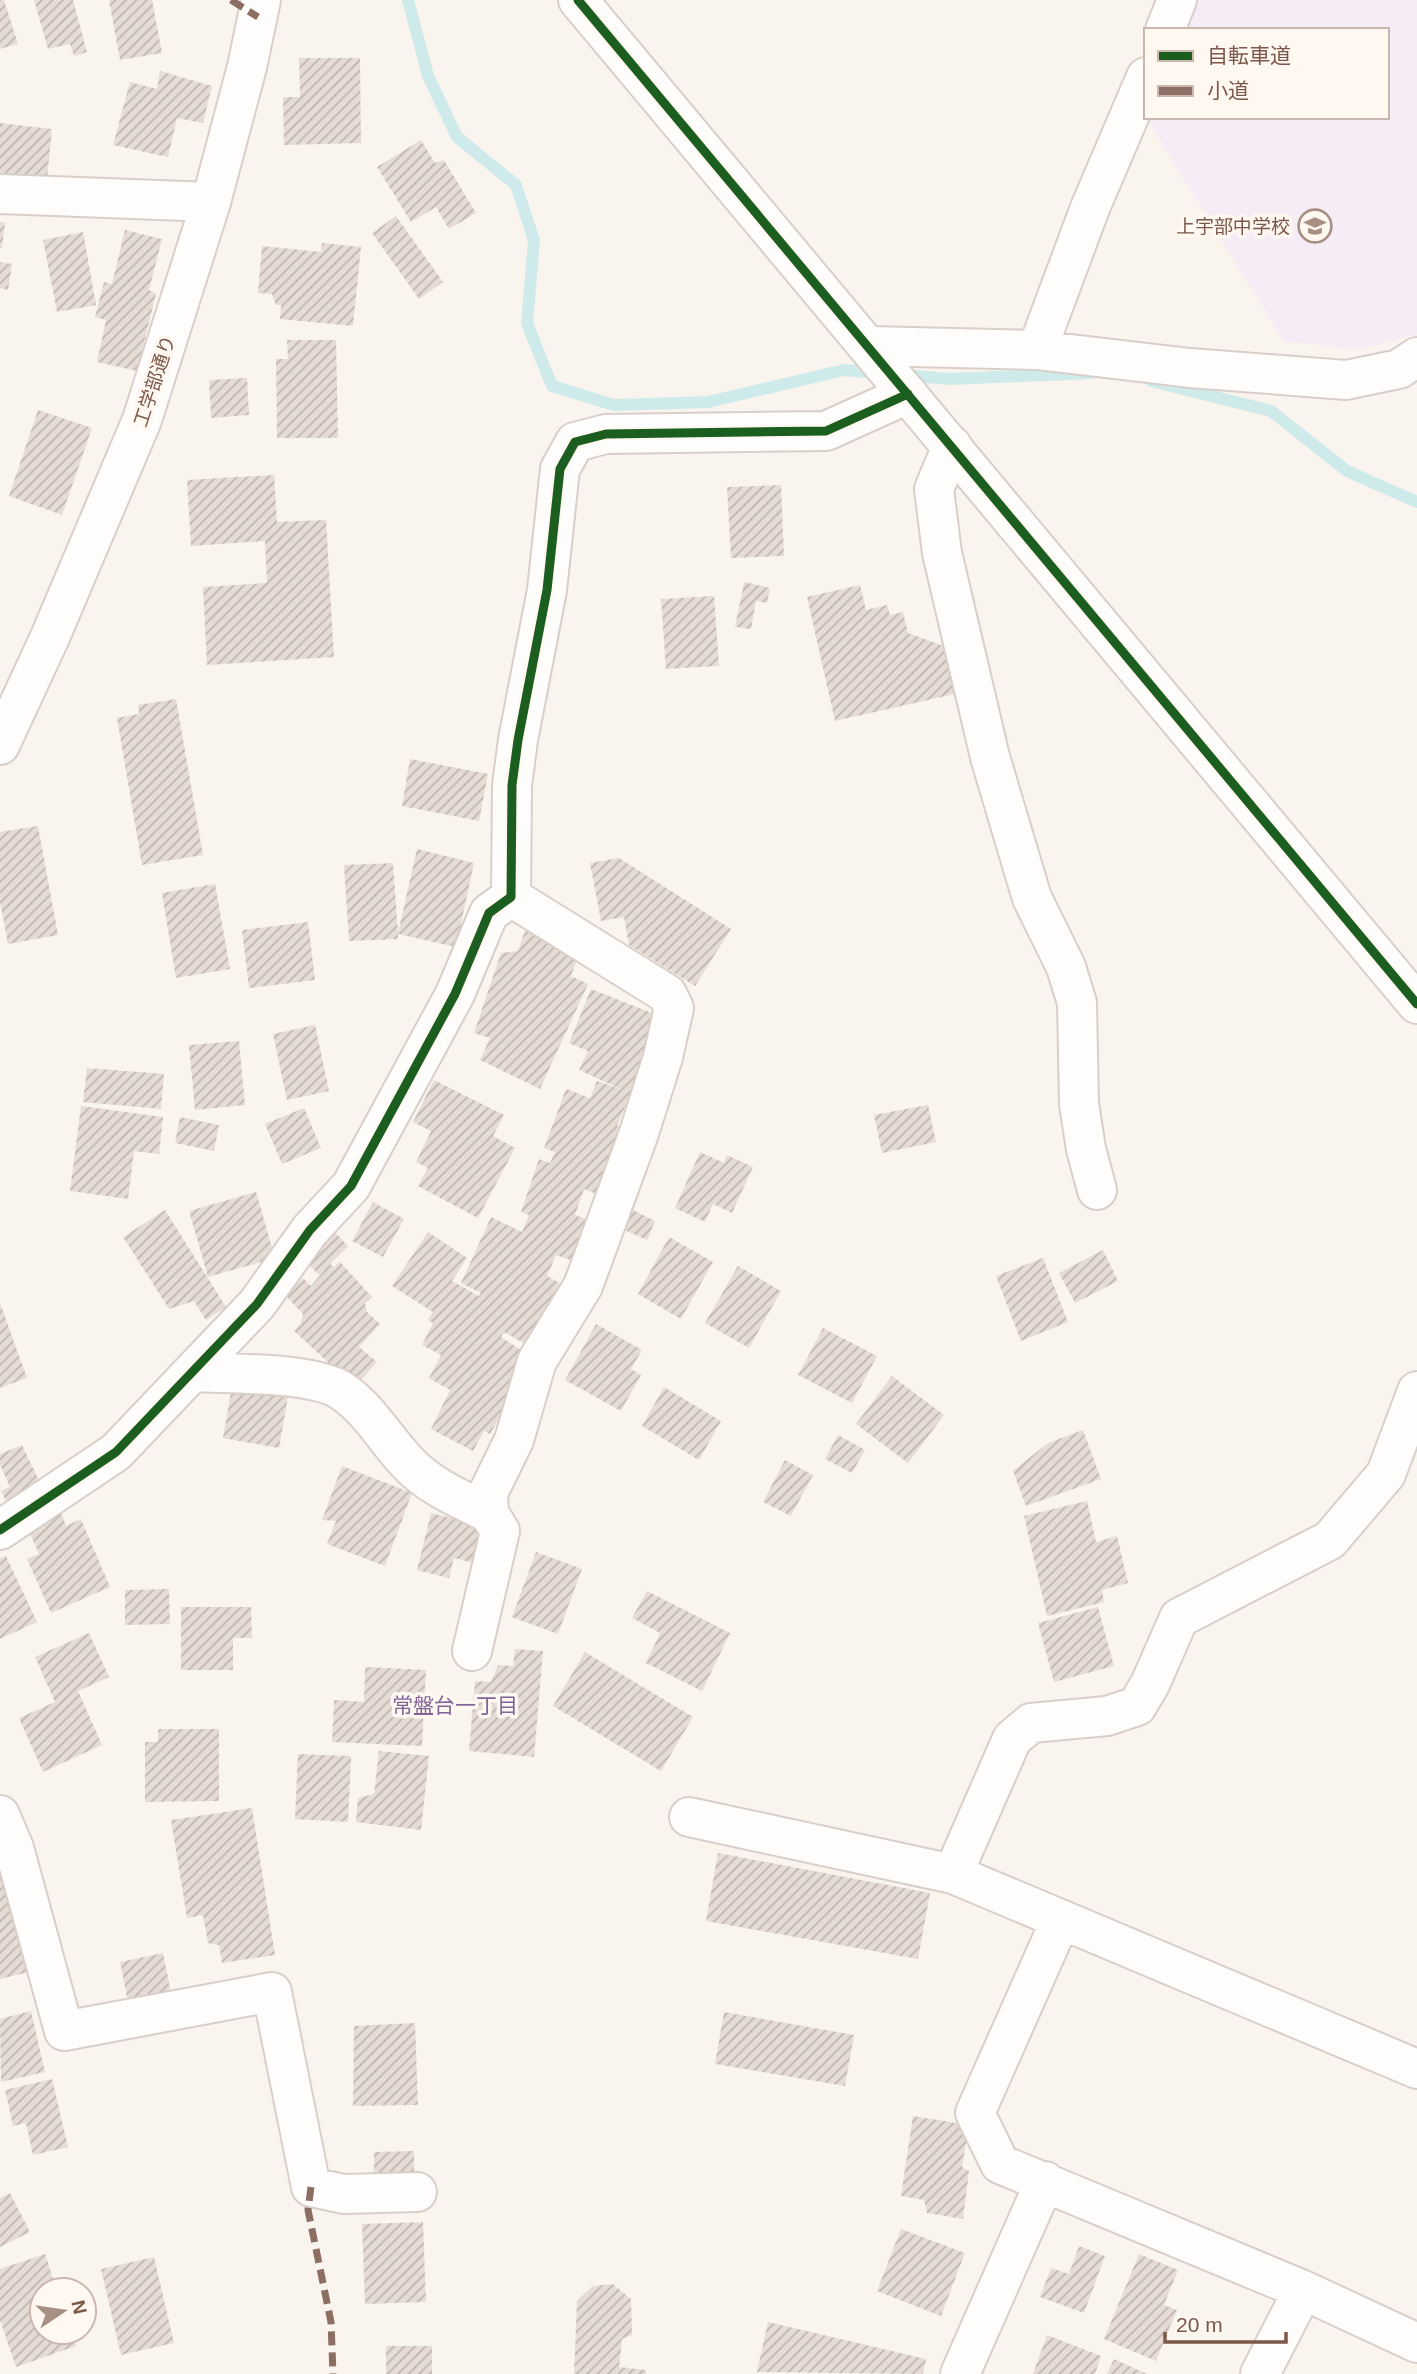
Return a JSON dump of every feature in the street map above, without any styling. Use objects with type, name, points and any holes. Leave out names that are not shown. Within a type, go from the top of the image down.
[{"type":"street","name":"工学部通り","points":[[0,745],[50,637],[142,420],[211,202],[247,67],[261,0]]},
{"type":"street","points":[[578,0],[1417,1003]]},
{"type":"street","points":[[1166,28],[1177,0]]},
{"type":"street","points":[[1037,350],[1090,208],[1144,82]]},
{"type":"street","points":[[0,194],[211,202]]},
{"type":"street","points":[[869,346],[1037,350],[1190,368],[1346,380],[1399,369],[1417,357]]},
{"type":"street","points":[[511,897],[512,785],[518,740],[547,590],[560,469],[575,442],[606,434],[826,431],[908,394]]},
{"type":"street","points":[[952,446],[934,489],[942,553],[990,757],[1032,898],[1066,967],[1077,1003],[1079,1104],[1086,1149],[1097,1190]]},
{"type":"street","points":[[0,1531],[116,1452],[257,1304],[310,1230],[351,1186],[455,994],[489,913],[511,897]]},
{"type":"street","points":[[472,1651],[500,1531],[489,1513],[488,1493],[514,1440],[537,1361],[588,1273],[639,1133],[663,1057],[674,1008],[667,994],[511,897]]},
{"type":"street","points":[[193,1372],[309,1380],[337,1388],[358,1405],[408,1464],[439,1488],[489,1513]]},
{"type":"street","points":[[953,1874],[1012,1739],[1031,1724],[1107,1716],[1137,1706],[1150,1684],[1179,1618],[1330,1540],[1386,1474],[1417,1391]]},
{"type":"street","points":[[0,1815],[14,1848],[64,2031],[272,1992],[310,2187],[344,2194],[417,2192]]},
{"type":"street","points":[[689,1817],[953,1874],[1417,2069]]},
{"type":"street","points":[[1061,1919],[975,2113],[1000,2164],[1303,2290],[1417,2343]]},
{"type":"street","points":[[960,2374],[1045,2181]]},
{"type":"street","points":[[1260,2374],[1303,2290]]},
{"type":"shaded area","name":"上宇部中学校","points":[[1190,0],[1417,0],[1417,334],[1356,350],[1284,341],[1146,119],[1389,119],[1389,28],[1179,28]]},
{"type":"building","points":[[0,0],[4,0],[18,44],[0,49]]},
{"type":"building","points":[[34,0],[73,0],[87,52],[74,56],[70,44],[48,49]]},
{"type":"building","points":[[109,0],[152,0],[162,53],[120,60]]},
{"type":"building","points":[[299,58],[360,58],[361,143],[284,145],[283,97],[300,97]]},
{"type":"building","points":[[160,71],[212,86],[203,123],[177,118],[168,157],[113,145],[130,82],[157,89]]},
{"type":"building","points":[[0,123],[52,129],[47,178],[0,173]]},
{"type":"building","points":[[421,140],[435,163],[444,160],[476,213],[449,229],[436,207],[411,222],[377,167]]},
{"type":"building","points":[[396,216],[443,282],[419,299],[372,233]]},
{"type":"building","points":[[0,222],[5,223],[2,248],[0,248]]},
{"type":"building","points":[[125,230],[162,239],[149,290],[156,294],[137,371],[97,362],[106,320],[95,317],[104,282],[112,284]]},
{"type":"building","points":[[83,232],[96,305],[57,312],[43,240]]},
{"type":"building","points":[[322,243],[361,247],[353,326],[280,319],[281,305],[276,305],[272,294],[258,293],[262,246],[321,252]]},
{"type":"building","points":[[0,262],[12,264],[8,290],[0,288]]},
{"type":"building","points":[[287,340],[336,340],[338,438],[277,438],[276,359],[288,359]]},
{"type":"building","points":[[247,378],[249,415],[211,418],[209,380]]},
{"type":"building","points":[[38,410],[92,428],[62,515],[9,496]]},
{"type":"building","points":[[274,475],[277,522],[326,520],[334,657],[207,665],[203,587],[267,583],[265,541],[191,546],[187,480]]},
{"type":"building","points":[[781,485],[784,556],[731,558],[727,487]]},
{"type":"building","points":[[744,582],[770,588],[767,603],[756,601],[751,629],[735,627]]},
{"type":"building","points":[[860,585],[866,610],[887,605],[890,615],[903,612],[908,633],[949,648],[959,693],[835,721],[807,597]]},
{"type":"building","points":[[714,596],[719,666],[666,669],[661,599]]},
{"type":"building","points":[[176,699],[203,855],[142,865],[117,718],[139,714],[138,705]]},
{"type":"building","points":[[410,759],[488,774],[479,821],[402,806]]},
{"type":"building","points":[[38,826],[58,935],[8,944],[0,902],[0,832]]},
{"type":"building","points":[[417,849],[474,863],[456,947],[398,934],[398,939],[349,941],[344,865],[393,863],[398,933]]},
{"type":"building","points":[[619,858],[731,929],[695,986],[629,945],[624,917],[601,921],[590,863]]},
{"type":"building","points":[[215,884],[230,969],[176,978],[162,893]]},
{"type":"building","points":[[308,922],[315,980],[249,988],[242,930]]},
{"type":"building","points":[[525,931],[580,951],[571,976],[588,984],[540,1089],[480,1060],[490,1038],[474,1033],[501,953],[518,951]]},
{"type":"building","points":[[591,989],[662,1017],[617,1126],[628,1131],[601,1196],[584,1189],[575,1215],[588,1220],[573,1261],[556,1255],[547,1276],[560,1283],[527,1345],[504,1332],[501,1337],[533,1358],[490,1434],[484,1431],[473,1451],[431,1429],[450,1390],[429,1378],[441,1355],[422,1345],[433,1323],[428,1320],[433,1312],[392,1286],[428,1232],[467,1258],[452,1281],[479,1296],[481,1293],[461,1283],[491,1217],[522,1232],[529,1215],[521,1212],[539,1159],[550,1163],[555,1152],[544,1148],[566,1089],[590,1098],[597,1081],[623,1090],[579,1070],[588,1051],[569,1043]]},
{"type":"building","points":[[315,1025],[329,1091],[287,1100],[273,1034]]},
{"type":"building","points":[[239,1041],[245,1105],[195,1110],[189,1045]]},
{"type":"building","points":[[87,1068],[164,1074],[161,1109],[83,1102]]},
{"type":"building","points":[[434,1080],[504,1115],[493,1136],[515,1148],[478,1218],[418,1186],[428,1168],[416,1162],[431,1131],[413,1122]]},
{"type":"building","points":[[928,1105],[936,1142],[882,1153],[874,1115]]},
{"type":"building","points":[[81,1106],[163,1117],[159,1154],[134,1151],[128,1199],[70,1191]]},
{"type":"building","points":[[304,1108],[321,1148],[282,1164],[265,1124]]},
{"type":"building","points":[[180,1117],[219,1125],[214,1151],[175,1143]]},
{"type":"building","points":[[700,1152],[724,1163],[727,1155],[753,1167],[732,1213],[713,1204],[705,1222],[675,1208]]},
{"type":"building","points":[[256,1192],[275,1258],[208,1277],[189,1211]]},
{"type":"building","points":[[373,1202],[404,1219],[383,1257],[352,1241]]},
{"type":"building","points":[[629,1208],[655,1221],[647,1240],[620,1228]]},
{"type":"building","points":[[165,1210],[226,1307],[206,1320],[194,1301],[169,1309],[123,1237]]},
{"type":"building","points":[[328,1225],[348,1246],[330,1264],[334,1267],[340,1262],[372,1297],[365,1303],[367,1312],[380,1324],[359,1347],[377,1362],[355,1387],[294,1331],[301,1323],[303,1314],[285,1295],[303,1278],[311,1286],[326,1268],[319,1275],[298,1254]]},
{"type":"building","points":[[669,1237],[713,1262],[681,1319],[638,1294]]},
{"type":"building","points":[[1103,1250],[1118,1281],[1075,1303],[1059,1273]]},
{"type":"building","points":[[1043,1258],[1068,1322],[1021,1341],[996,1276]]},
{"type":"building","points":[[738,1266],[781,1291],[749,1348],[705,1323]]},
{"type":"building","points":[[0,1303],[27,1378],[0,1388]]},
{"type":"building","points":[[596,1324],[642,1350],[631,1369],[641,1375],[621,1411],[565,1380]]},
{"type":"building","points":[[823,1328],[877,1356],[852,1403],[798,1375]]},
{"type":"building","points":[[892,1376],[944,1415],[908,1463],[856,1424]]},
{"type":"building","points":[[233,1381],[289,1391],[279,1448],[223,1438]]},
{"type":"building","points":[[664,1387],[721,1421],[699,1460],[642,1426]]},
{"type":"building","points":[[1083,1430],[1101,1479],[1026,1506],[1013,1471],[1048,1443]]},
{"type":"building","points":[[838,1435],[865,1450],[852,1473],[825,1459]]},
{"type":"building","points":[[22,1445],[43,1489],[8,1505],[1,1491],[10,1487],[0,1465],[0,1454]]},
{"type":"building","points":[[785,1460],[813,1475],[791,1516],[763,1502]]},
{"type":"building","points":[[342,1466],[412,1493],[385,1566],[327,1544],[336,1521],[322,1520]]},
{"type":"building","points":[[1087,1501],[1096,1542],[1117,1536],[1128,1583],[1102,1590],[1104,1602],[1047,1616],[1024,1516]]},
{"type":"building","points":[[61,1512],[66,1526],[81,1519],[110,1587],[51,1613],[27,1559],[39,1554],[27,1527]]},
{"type":"building","points":[[431,1513],[483,1526],[474,1563],[454,1558],[449,1578],[417,1570]]},
{"type":"building","points":[[536,1552],[582,1569],[558,1634],[512,1617]]},
{"type":"building","points":[[6,1556],[37,1622],[0,1639],[0,1558]]},
{"type":"building","points":[[169,1589],[170,1624],[125,1625],[125,1590]]},
{"type":"building","points":[[647,1591],[730,1633],[702,1691],[646,1663],[660,1633],[632,1618]]},
{"type":"building","points":[[181,1607],[251,1607],[252,1638],[233,1638],[233,1670],[181,1670]]},
{"type":"building","points":[[1098,1607],[1114,1666],[1054,1682],[1038,1623]]},
{"type":"building","points":[[89,1633],[109,1677],[78,1691],[102,1745],[43,1772],[19,1718],[55,1702],[35,1657]]},
{"type":"building","points":[[515,1649],[543,1651],[534,1757],[469,1751],[475,1681],[491,1682],[498,1665],[513,1666]]},
{"type":"building","points":[[585,1652],[693,1717],[661,1771],[553,1706]]},
{"type":"building","points":[[365,1667],[426,1670],[422,1746],[332,1742],[334,1700],[364,1702]]},
{"type":"building","points":[[158,1729],[219,1729],[219,1801],[145,1802],[145,1742],[158,1742]]},
{"type":"building","points":[[379,1751],[429,1756],[421,1830],[356,1822],[358,1798],[374,1794]]},
{"type":"building","points":[[298,1754],[351,1756],[348,1822],[295,1819]]},
{"type":"building","points":[[252,1808],[275,1955],[222,1963],[219,1945],[208,1943],[203,1915],[187,1918],[171,1820]]},
{"type":"building","points":[[718,1853],[930,1893],[918,1959],[706,1921]]},
{"type":"building","points":[[4,1873],[29,1972],[0,1979],[0,1874]]},
{"type":"building","points":[[163,1953],[172,1998],[129,2007],[120,1962]]},
{"type":"building","points":[[31,2011],[45,2072],[1,2082],[0,2019]]},
{"type":"building","points":[[724,2012],[854,2035],[845,2086],[715,2064]]},
{"type":"building","points":[[415,2023],[418,2105],[353,2106],[354,2026]]},
{"type":"building","points":[[52,2079],[68,2147],[33,2155],[26,2123],[13,2126],[5,2090]]},
{"type":"building","points":[[913,2116],[969,2125],[962,2167],[969,2171],[963,2219],[927,2213],[924,2200],[901,2196]]},
{"type":"building","points":[[414,2151],[414,2175],[374,2176],[374,2152]]},
{"type":"building","points":[[10,2193],[30,2232],[0,2247],[0,2198]]},
{"type":"building","points":[[423,2222],[426,2302],[365,2304],[362,2224]]},
{"type":"building","points":[[901,2229],[965,2253],[941,2316],[877,2291]]},
{"type":"building","points":[[1079,2246],[1105,2256],[1084,2313],[1040,2297],[1051,2268],[1069,2274]]},
{"type":"building","points":[[45,2254],[52,2276],[28,2276],[28,2346],[76,2346],[16,2367],[0,2320],[0,2269]]},
{"type":"building","points":[[1139,2254],[1178,2270],[1164,2305],[1177,2310],[1156,2361],[1104,2339]]},
{"type":"building","points":[[154,2257],[174,2343],[121,2355],[101,2269]]},
{"type":"building","points":[[613,2284],[631,2299],[632,2335],[622,2339],[619,2367],[646,2370],[646,2374],[574,2374],[577,2301],[593,2286]]},
{"type":"building","points":[[768,2322],[926,2359],[923,2374],[757,2372]]},
{"type":"building","points":[[1047,2335],[1101,2356],[1095,2374],[1033,2374]]},
{"type":"building","points":[[386,2346],[432,2346],[432,2374],[386,2374]]},
{"type":"building","points":[[1114,2359],[1147,2374],[1107,2374]]},
{"type":"waterway","points":[[408,0],[428,76],[457,137],[516,185],[534,240],[527,323],[552,386],[614,405],[708,402],[844,370],[878,373]]},
{"type":"waterway","points":[[903,375],[950,379],[1091,373]]},
{"type":"waterway","points":[[1151,381],[1271,411],[1347,471],[1417,502]]},
{"type":"marked path","points":[[231,0],[258,17]]},
{"type":"marked path","points":[[311,2187],[308,2210],[331,2322],[333,2374]]},
{"type":"cycle path","points":[[578,0],[1417,1004]]},
{"type":"cycle path","points":[[0,1530],[116,1452],[257,1304],[310,1230],[351,1186],[455,994],[489,913],[511,897],[512,785],[518,740],[547,590],[560,469],[575,442],[606,434],[826,431],[908,394]]},
{"type":"place","name":"上宇部中学校","points":[[1315,226]]},
{"type":"district","name":"常盤台一丁目","points":[[455,1706]]}]
